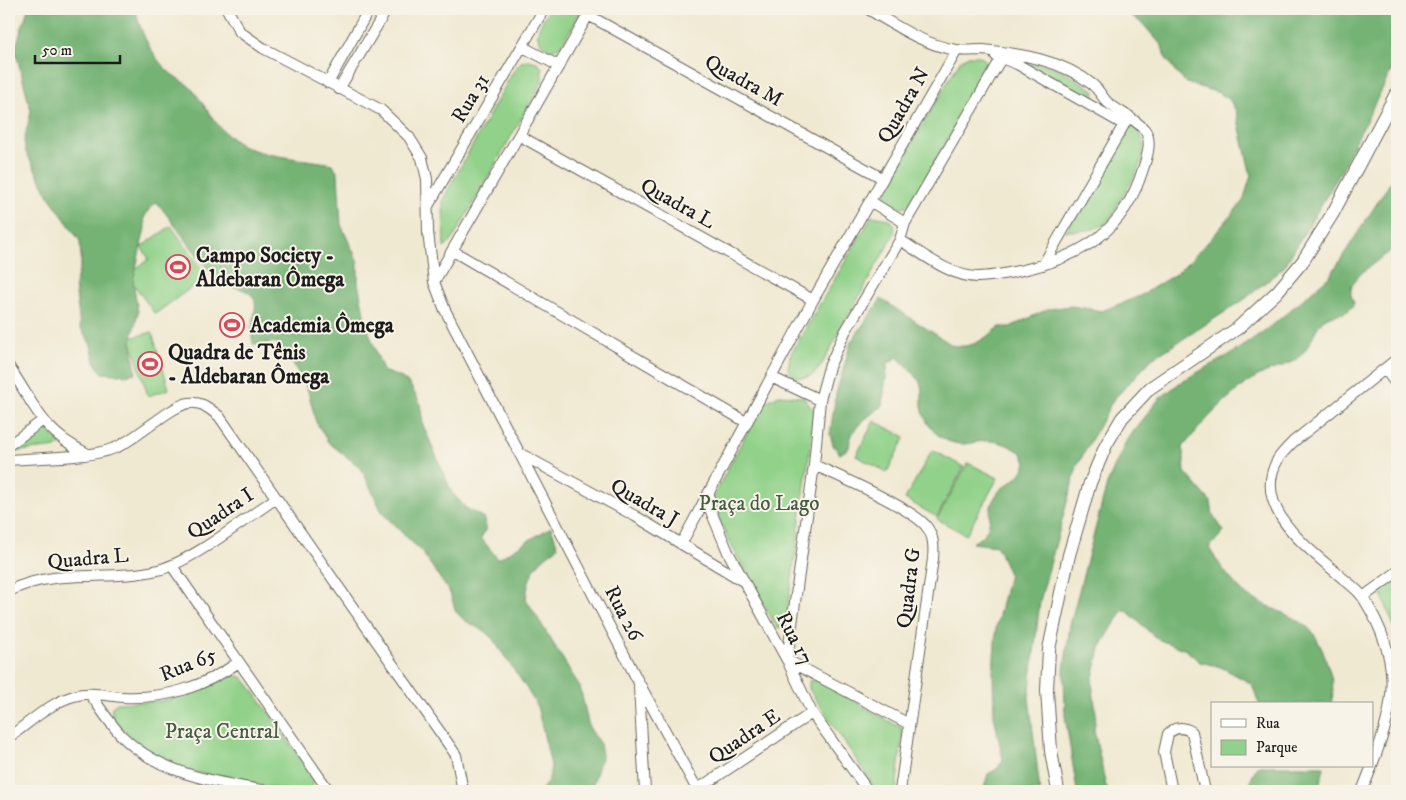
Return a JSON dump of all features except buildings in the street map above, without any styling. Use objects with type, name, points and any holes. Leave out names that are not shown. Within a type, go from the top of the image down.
[{"type":"street","points":[[227,9],[240,32],[263,48],[328,84],[381,110],[409,137],[424,165],[427,179],[434,282],[469,359],[519,453]]},
{"type":"street","points":[[328,84],[369,9]]},
{"type":"street","points":[[340,89],[387,9]]},
{"type":"street","name":"Rua 31","points":[[428,206],[544,9]]},
{"type":"street","points":[[868,9],[925,41],[957,50],[982,50],[1027,56],[1057,64],[1075,72],[1095,86],[1107,102],[1126,120]]},
{"type":"street","name":"Quadra M","points":[[520,136],[589,12],[882,178]]},
{"type":"street","points":[[523,47],[559,66]]},
{"type":"street","name":"Quadra N","points":[[882,178],[957,50]]},
{"type":"street","points":[[900,240],[958,274],[978,277],[997,275],[1043,265],[1064,258],[1090,245],[1118,220],[1142,173],[1149,150],[1145,131],[1002,57],[982,50]]},
{"type":"street","points":[[900,791],[909,724],[786,660],[814,465],[820,400],[829,367],[845,332],[900,240],[905,223],[1002,57]]},
{"type":"street","points":[[1058,791],[1051,751],[1046,690],[1049,649],[1069,555],[1090,483],[1106,445],[1122,418],[1150,388],[1238,328],[1277,292],[1303,261],[1333,213],[1397,92]]},
{"type":"street","points":[[1043,265],[1126,120]]},
{"type":"street","points":[[434,282],[520,136]]},
{"type":"street","name":"Quadra L","points":[[520,136],[812,300]]},
{"type":"street","points":[[453,251],[746,422],[812,300],[870,202],[882,178]]},
{"type":"street","points":[[870,202],[905,223]]},
{"type":"street","points":[[1374,760],[1387,727],[1392,705],[1390,661],[1379,625],[1363,597],[1295,536],[1283,522],[1276,507],[1272,488],[1272,475],[1278,458],[1293,442],[1397,358]]},
{"type":"street","points":[[10,367],[42,421],[65,443],[87,454]]},
{"type":"street","points":[[1385,369],[1397,384]]},
{"type":"street","points":[[771,377],[820,400]]},
{"type":"street","points":[[9,460],[87,454],[113,449],[129,441],[179,407],[192,403],[202,403],[219,416],[275,499]]},
{"type":"street","points":[[9,445],[42,421]]},
{"type":"street","name":"Quadra J","points":[[519,453],[681,544],[746,422]]},
{"type":"street","name":"Rua 26","points":[[519,453],[697,791]]},
{"type":"street","name":"Quadra G","points":[[814,465],[910,513],[926,525],[932,535],[934,559],[909,724]]},
{"type":"street","name":"Rua 17","points":[[709,494],[710,509],[728,552],[812,713],[868,791]]},
{"type":"street","name":"Quadra I","points":[[172,566],[275,499],[384,650],[456,756],[463,791]]},
{"type":"street","points":[[681,544],[744,581]]},
{"type":"street","points":[[172,566],[329,791]]},
{"type":"street","name":"Quadra L","points":[[9,591],[53,577],[139,573],[172,566]]},
{"type":"street","points":[[1363,597],[1397,572]]},
{"type":"street","name":"Rua 65","points":[[9,736],[64,699],[76,695],[90,694],[144,698],[166,696],[204,683],[238,662]]},
{"type":"street","points":[[639,683],[645,791]]},
{"type":"street","points":[[90,694],[125,739],[141,752],[160,763],[200,778],[266,791]]},
{"type":"street","name":"Quadra E","points":[[697,791],[812,713]]},
{"type":"street","points":[[1387,727],[1397,720]]},
{"type":"street","points":[[1172,791],[1164,752],[1166,740],[1172,730],[1186,728],[1192,732],[1205,791]]},
{"type":"street","points":[[1362,791],[1371,768]]},
{"type":"green space","points":[[28,9],[136,9],[143,34],[157,59],[169,72],[193,90],[219,127],[232,139],[260,152],[333,164],[338,173],[341,225],[358,262],[358,283],[366,324],[383,371],[402,378],[410,385],[420,403],[423,425],[452,493],[466,508],[484,518],[486,528],[481,538],[498,559],[551,527],[558,547],[535,568],[529,581],[526,599],[580,687],[589,727],[600,744],[602,755],[593,784],[570,791],[541,791],[549,779],[551,765],[537,706],[525,686],[492,638],[484,631],[464,620],[456,612],[450,593],[422,552],[383,514],[361,468],[328,442],[316,422],[308,391],[285,349],[275,342],[254,345],[252,324],[255,306],[254,299],[249,293],[238,288],[220,285],[157,202],[149,209],[144,218],[145,228],[133,281],[138,312],[131,342],[136,373],[125,375],[103,373],[96,365],[91,345],[80,327],[75,285],[81,263],[80,241],[50,198],[26,152],[24,141],[31,111],[15,49]]},
{"type":"green space","points":[[549,9],[583,9],[560,47],[551,50],[540,41],[538,36],[540,26]]},
{"type":"green space","points":[[1122,9],[1397,9],[1397,59],[1339,175],[1284,267],[1245,299],[1152,359],[1113,400],[1077,466],[1040,601],[1029,697],[1040,791],[983,791],[988,774],[997,769],[1003,760],[994,716],[993,672],[996,628],[1009,574],[997,546],[972,543],[986,532],[991,508],[997,494],[1019,475],[1026,463],[1022,453],[1002,443],[987,441],[966,444],[955,443],[935,433],[923,413],[920,382],[898,357],[888,363],[882,406],[860,424],[852,434],[849,448],[840,454],[833,445],[830,434],[836,394],[851,342],[881,299],[952,345],[959,346],[978,342],[1000,327],[1010,327],[1048,309],[1071,306],[1102,311],[1140,296],[1177,273],[1210,240],[1243,201],[1251,176],[1236,111],[1229,99],[1219,93],[1187,83],[1179,76],[1165,57],[1162,46],[1143,24]]},
{"type":"green space","points":[[968,56],[980,56],[987,62],[987,71],[911,203],[901,207],[891,204],[886,196],[887,185],[960,61]]},
{"type":"green space","points":[[528,60],[537,62],[542,68],[542,82],[451,242],[444,248],[443,199],[514,70],[521,62]]},
{"type":"green space","points":[[1031,62],[1060,69],[1095,91],[1094,99],[1088,101],[1031,67]]},
{"type":"green space","points":[[1130,124],[1143,140],[1143,150],[1137,171],[1113,214],[1107,222],[1098,227],[1088,230],[1066,231]]},
{"type":"green space","points":[[1397,172],[1397,244],[1357,277],[1352,285],[1351,294],[1354,303],[1351,308],[1344,313],[1330,316],[1322,321],[1305,351],[1297,359],[1258,376],[1227,399],[1183,447],[1185,472],[1211,502],[1213,515],[1224,531],[1209,548],[1229,577],[1246,595],[1297,620],[1311,630],[1322,649],[1330,673],[1333,688],[1331,702],[1258,702],[1252,684],[1221,667],[1200,662],[1186,650],[1157,639],[1126,610],[1122,611],[1100,648],[1092,682],[1096,713],[1094,730],[1107,791],[1077,791],[1065,716],[1064,670],[1070,625],[1107,484],[1126,441],[1159,399],[1182,381],[1231,354],[1274,324],[1330,276]]},
{"type":"green space","points":[[872,216],[890,219],[895,226],[894,234],[821,366],[815,373],[809,376],[803,378],[794,377],[788,369],[790,355]]},
{"type":"green space","name":"Campo Society - Aldebaran Ômega","points":[[171,226],[207,276],[155,314],[127,275],[149,259],[141,247]]},
{"type":"green space","name":"Quadra de Tênis - Aldebaran Ômega","points":[[152,332],[169,389],[148,396],[130,338]]},
{"type":"green space","name":"Praça do Lago","points":[[779,395],[803,397],[815,412],[786,621],[782,627],[777,628],[730,543],[715,509],[713,497],[762,404]]},
{"type":"green space","points":[[874,421],[905,437],[887,472],[856,456]]},
{"type":"green space","points":[[42,424],[61,443],[58,447],[9,452],[9,448]]},
{"type":"green space","points":[[932,450],[964,467],[937,517],[905,499]]},
{"type":"green space","points":[[968,463],[998,478],[966,535],[937,519]]},
{"type":"green space","points":[[1397,575],[1397,634],[1380,590]]},
{"type":"green space","name":"Praça Central","points":[[233,675],[242,677],[249,685],[307,767],[313,779],[313,786],[308,790],[292,791],[187,771],[141,747],[113,718],[111,708],[117,703],[161,701],[181,696]]},
{"type":"green space","points":[[817,680],[903,729],[896,791],[877,791],[809,689],[809,681]]},
{"type":"green space","points":[[1256,768],[1324,768],[1318,791],[1252,791],[1248,786]]},
{"type":"place","name":"Campo Society - Aldebaran Ômega","points":[[178,267]]},
{"type":"place","name":"Academia Ômega","points":[[232,325]]},
{"type":"place","name":"Quadra de Tênis - Aldebaran Ômega","points":[[150,364]]}]
